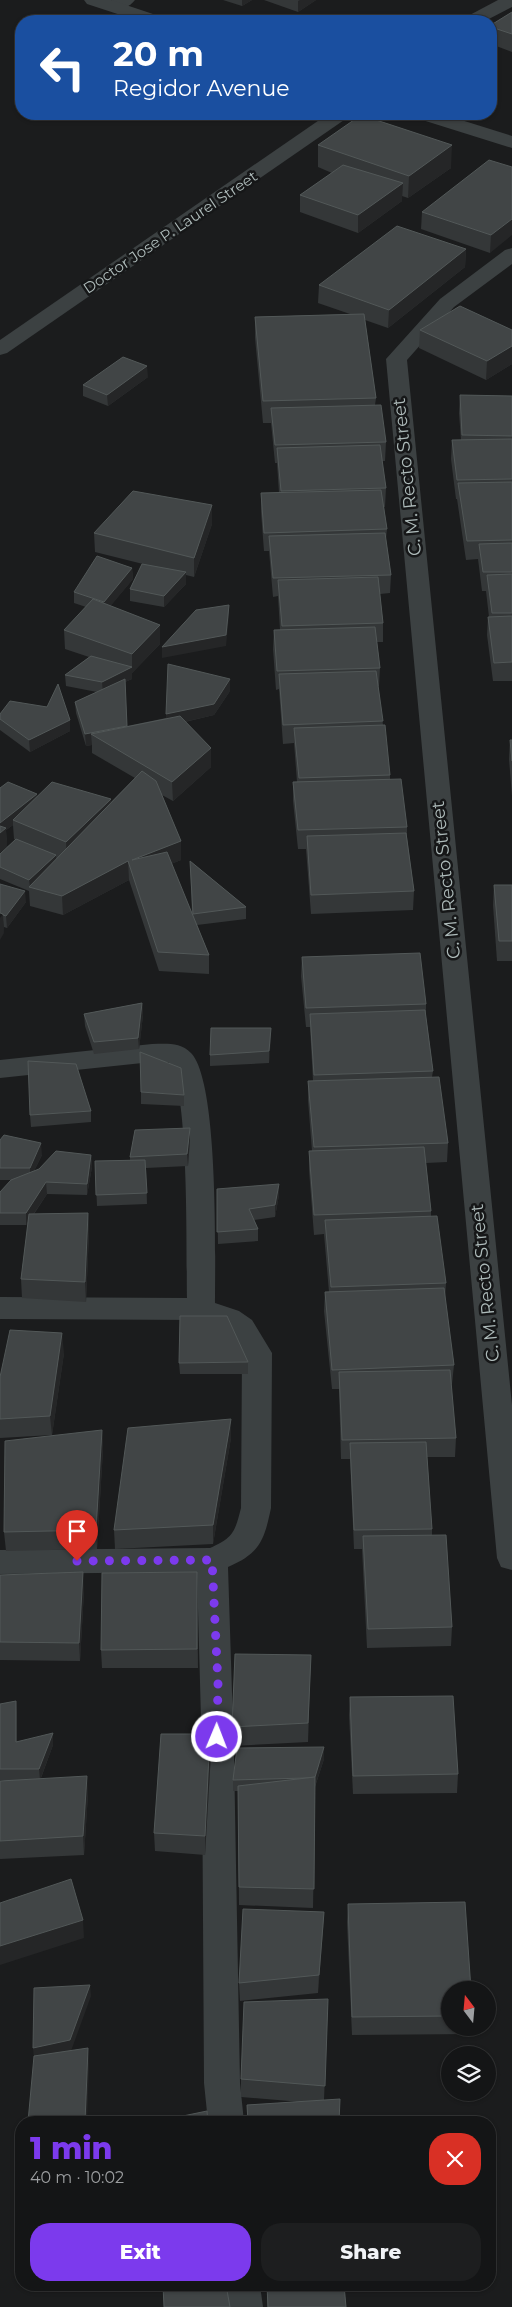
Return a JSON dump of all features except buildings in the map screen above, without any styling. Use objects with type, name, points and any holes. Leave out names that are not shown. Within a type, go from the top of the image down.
[{"type":"street","points":[[93,0],[120,3],[144,15]]},
{"type":"street","points":[[483,15],[511,0]]},
{"type":"street","name":"Doctor Jose P. Laurel Street","points":[[0,349],[331,120]]},
{"type":"street","points":[[442,120],[512,142]]},
{"type":"street","name":"C. M. Recto Street","points":[[512,254],[447,303],[396,359],[512,1558]]},
{"type":"street","points":[[447,303],[471,313]]},
{"type":"street","points":[[0,1069],[58,1061],[152,1053],[174,1053],[183,1061],[190,1084],[199,1145],[201,1309]]},
{"type":"street","points":[[0,1308],[201,1309],[232,1318],[250,1337],[256,1353],[256,1508],[251,1531],[238,1549],[212,1560],[0,1562]]},
{"type":"street","points":[[212,1560],[218,1684],[216,1755],[222,2083],[225,2116]]},
{"type":"street","points":[[243,2291],[244,2307]]},
{"type":"route","points":[[77,1561],[212,1560],[218,1684],[217,1737]]}]
